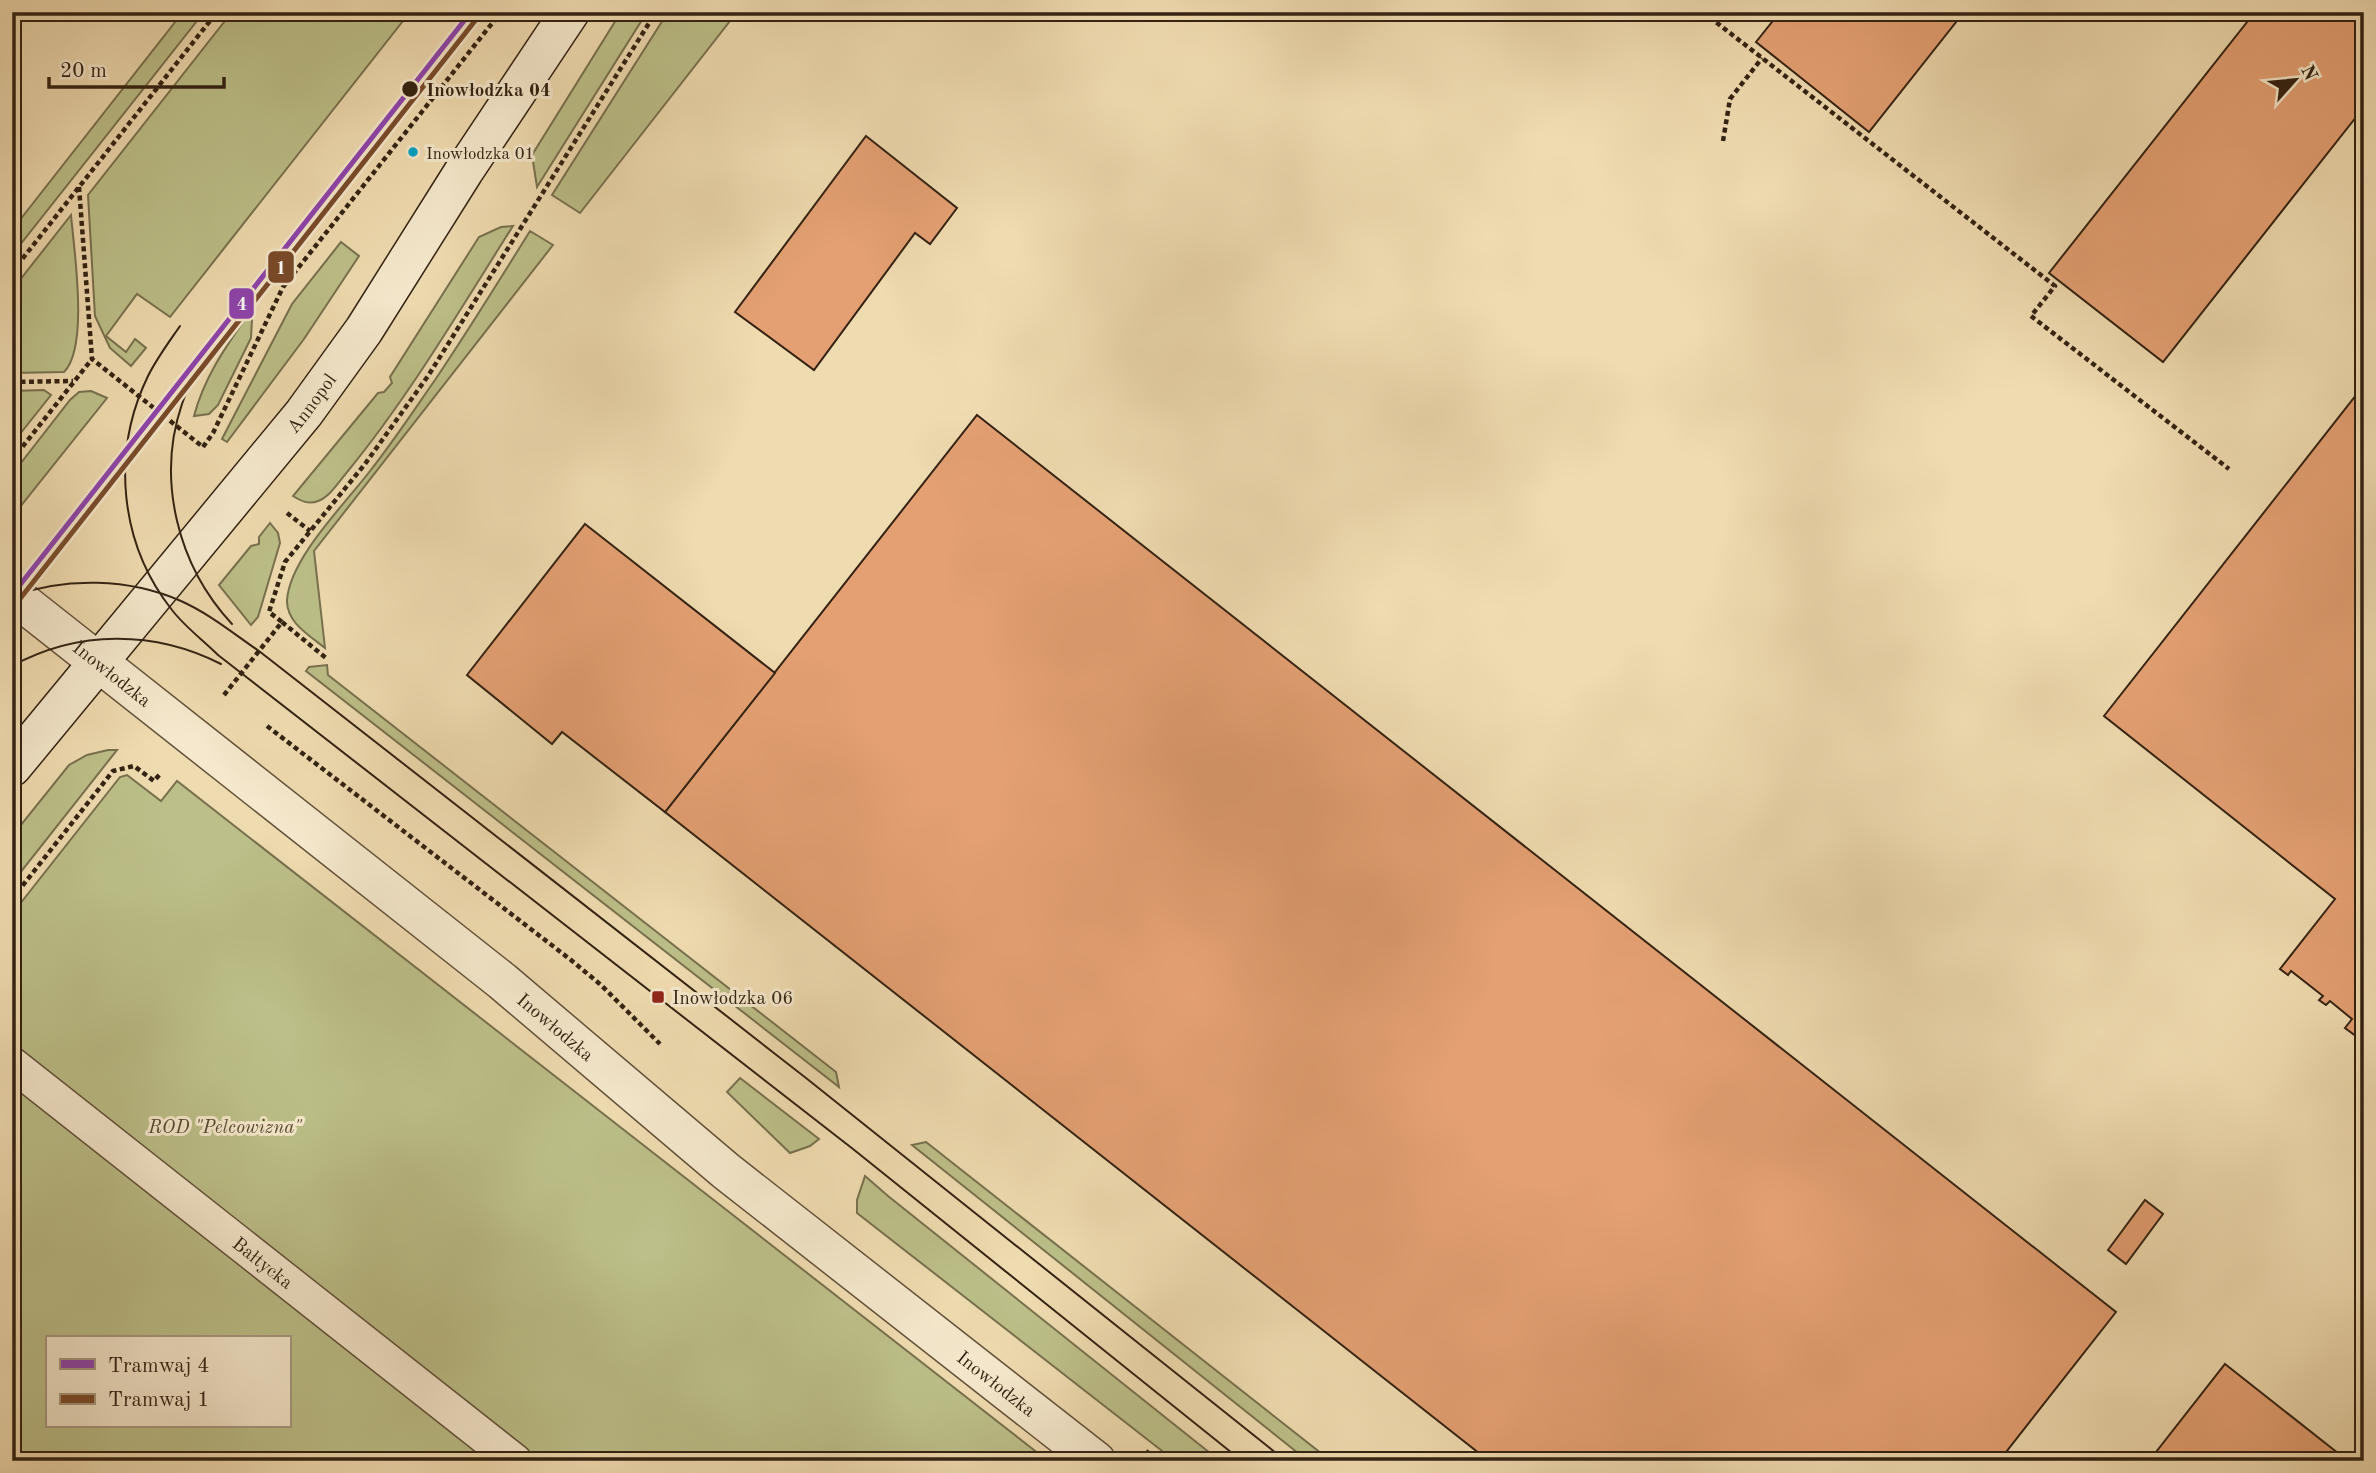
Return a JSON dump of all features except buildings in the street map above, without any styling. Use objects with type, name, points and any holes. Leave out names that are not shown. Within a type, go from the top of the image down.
[{"type":"street","name":"Annopol","points":[[12,767],[304,413],[364,330],[464,171],[570,12]]},
{"type":"street","name":"Inowłodzka","points":[[12,594],[502,981],[726,1171],[1096,1461]]},
{"type":"lane","name":"Bałtycka","points":[[12,1064],[515,1461]]},
{"type":"path","points":[[12,272],[217,12]]},
{"type":"path","points":[[203,447],[213,433],[283,287],[501,12]]},
{"type":"path","points":[[326,659],[269,612],[285,562],[365,464],[428,376],[656,12]]},
{"type":"path","points":[[1703,12],[2055,286],[2031,316],[2229,469]]},
{"type":"path","points":[[1723,141],[1730,99],[1762,58]]},
{"type":"path","points":[[12,460],[92,359],[79,187]]},
{"type":"path","points":[[92,359],[310,531]]},
{"type":"path","points":[[12,382],[74,381]]},
{"type":"path","points":[[12,899],[113,771],[134,766],[154,781],[282,622]]},
{"type":"green space","points":[[183,12],[204,12],[12,255],[12,230]]},
{"type":"green space","points":[[232,12],[410,12],[170,317],[137,294],[106,336],[126,352],[135,339],[146,348],[131,366],[110,348],[95,316],[88,195]]},
{"type":"green space","points":[[621,12],[647,12],[537,187],[532,155]]},
{"type":"green space","points":[[668,12],[737,12],[580,213],[552,195]]},
{"type":"green space","points":[[71,215],[78,297],[76,342],[72,360],[64,372],[12,373],[12,290]]},
{"type":"green space","points":[[513,226],[414,382],[338,483],[327,496],[315,502],[305,502],[293,496],[378,393],[384,392],[392,383],[390,377],[479,237],[501,227]]},
{"type":"green space","points":[[530,231],[553,245],[314,551],[325,648],[290,615],[287,600],[290,584],[298,567],[320,532],[379,460],[411,414]]},
{"type":"green space","points":[[341,242],[359,256],[304,339],[227,442],[222,439],[292,304]]},
{"type":"green space","points":[[247,316],[252,319],[251,338],[218,405],[209,414],[194,416],[209,376]]},
{"type":"green space","points":[[44,390],[51,395],[12,444],[12,391]]},
{"type":"green space","points":[[91,391],[107,398],[12,517],[12,477],[17,468],[70,400],[79,392]]},
{"type":"green space","points":[[270,523],[278,533],[280,543],[258,617],[251,625],[219,585],[251,546],[259,544],[259,537]]},
{"type":"green space","points":[[327,665],[328,675],[836,1072],[839,1087],[306,671],[309,667]]},
{"type":"green space","points":[[117,750],[12,883],[12,836],[69,765],[87,755]]},
{"type":"green space","name":"ROD \"Pelcowizna\"","points":[[127,775],[161,801],[177,781],[1048,1461],[12,1461],[12,914],[120,777]]},
{"type":"green space","points":[[740,1078],[819,1139],[810,1146],[790,1153],[727,1092]]},
{"type":"green space","points":[[926,1142],[1331,1461],[1308,1461],[912,1145]]},
{"type":"green space","points":[[865,1176],[1220,1461],[1175,1461],[857,1213],[857,1200]]},
{"type":"tram line","name":"4","points":[[12,595],[471,12]]},
{"type":"tram line","name":"1","points":[[19,600],[478,17]]},
{"type":"tram line","points":[[229,320],[202,360],[186,393],[174,433],[171,462],[172,492],[186,549],[213,601],[232,624]]},
{"type":"tram line","points":[[180,326],[148,376],[136,405],[125,466],[131,527],[141,556],[154,584],[183,622],[218,655],[853,1149],[1242,1461]]},
{"type":"tram line","points":[[12,596],[75,583],[119,584],[161,593],[222,624],[806,1078],[1286,1461]]},
{"type":"tram line","points":[[12,666],[63,646],[116,639],[169,645],[221,664]]},
{"type":"place","name":"Inowłodzka 04","points":[[410,89]]},
{"type":"place","name":"Inowłodzka 01","points":[[413,152]]},
{"type":"place","name":"Inowłodzka 06","points":[[658,997]]}]
